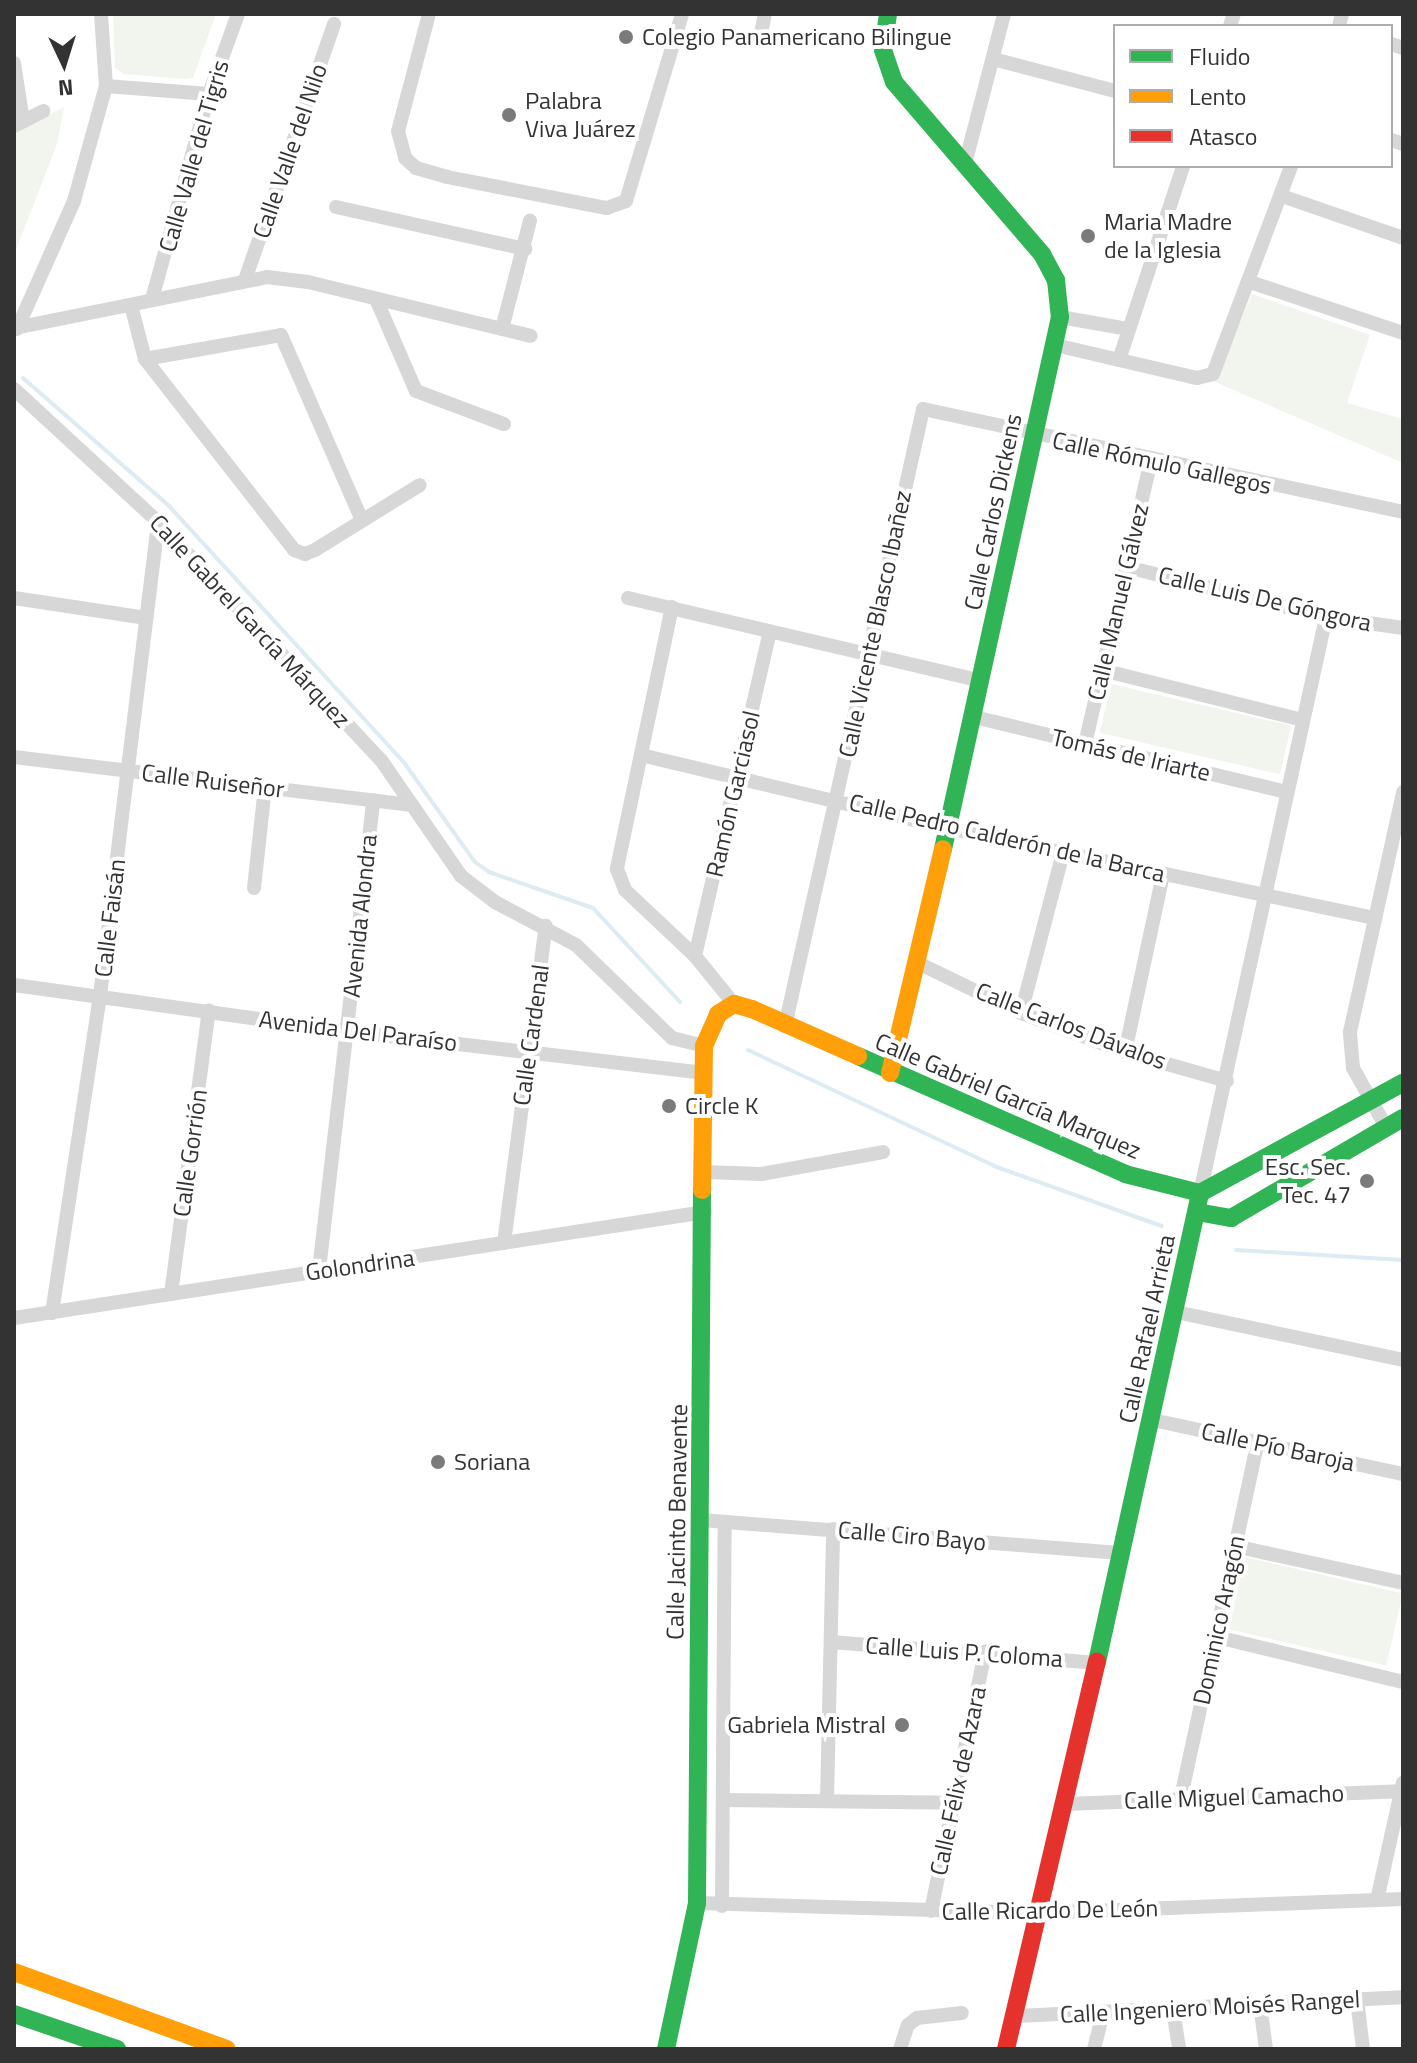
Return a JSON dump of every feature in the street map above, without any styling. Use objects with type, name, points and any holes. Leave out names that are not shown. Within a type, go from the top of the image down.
[{"type":"street","points":[[17,330],[74,201],[106,86],[101,14]]},
{"type":"street","name":"Calle Valle del Tigris","points":[[152,299],[209,94],[238,14]]},
{"type":"street","points":[[429,14],[398,131],[405,158],[416,168],[447,177],[580,206],[607,208],[626,201],[682,14]]},
{"type":"street","points":[[759,42],[765,14]]},
{"type":"street","name":"Calle Carlos Dickens","points":[[888,14],[883,50],[894,82],[1042,254],[1056,280],[1060,317],[974,717],[890,1073]]},
{"type":"street","points":[[965,164],[1004,14]]},
{"type":"street","name":"Calle Valle del Nilo","points":[[246,277],[334,24]]},
{"type":"street","points":[[993,59],[1113,90]]},
{"type":"street","points":[[14,63],[19,123],[43,111]]},
{"type":"street","points":[[106,86],[209,94]]},
{"type":"street","points":[[1119,360],[1182,168]]},
{"type":"street","points":[[1055,345],[1197,378],[1209,376],[1218,367],[1290,168]]},
{"type":"street","points":[[1282,196],[1403,238]]},
{"type":"street","points":[[336,207],[525,249]]},
{"type":"street","points":[[502,329],[530,221]]},
{"type":"street","points":[[17,330],[246,277],[286,278],[531,336]]},
{"type":"street","points":[[1250,282],[1403,333]]},
{"type":"street","points":[[376,299],[416,391],[504,424]]},
{"type":"street","points":[[131,305],[145,359],[294,550],[305,554],[420,485]]},
{"type":"street","points":[[1060,317],[1129,329]]},
{"type":"street","points":[[145,359],[281,335],[361,518]]},
{"type":"street","name":"Calle Gabrel García Márquez","points":[[14,389],[158,522],[381,760],[461,876],[495,902],[546,926]]},
{"type":"street","name":"Calle Rómulo Gallegos","points":[[923,409],[1032,436],[1403,512]]},
{"type":"street","name":"Calle Vicente Blasco Ibañez","points":[[785,1026],[923,409]]},
{"type":"street","name":"Calle Manuel Gálvez","points":[[1085,744],[1151,460]]},
{"type":"street","name":"Calle Faisán","points":[[52,1313],[100,996],[158,522]]},
{"type":"street","name":"Calle Luis De Góngora","points":[[1127,567],[1326,617],[1403,628]]},
{"type":"street","points":[[14,598],[147,618]]},
{"type":"street","points":[[628,598],[981,681]]},
{"type":"street","points":[[641,755],[672,607]]},
{"type":"street","name":"Calle Rafael Arrieta","points":[[1006,2049],[1017,2016],[1153,1420],[1326,617]]},
{"type":"street","name":"Ramón Garciasol","points":[[695,956],[770,632]]},
{"type":"street","points":[[1102,670],[1303,720]]},
{"type":"street","name":"Tomás de Iriarte","points":[[974,717],[1287,792]]},
{"type":"street","name":"Calle Pedro Calderón de la Barca","points":[[641,755],[737,775],[947,828],[1374,918]]},
{"type":"street","name":"Calle Gabriel García Marquez","points":[[641,755],[617,869],[625,890],[695,956],[734,1004],[1231,1218],[1403,1118]]},
{"type":"street","name":"Calle Ruiseñor","points":[[14,757],[412,805]]},
{"type":"street","points":[[254,888],[265,787]]},
{"type":"street","points":[[1386,1127],[1369,1103],[1349,1047],[1403,792]]},
{"type":"street","name":"Avenida Alondra","points":[[319,1270],[373,800]]},
{"type":"street","points":[[1021,1013],[1063,853]]},
{"type":"street","points":[[1125,1052],[1163,874]]},
{"type":"street","points":[[546,926],[576,945],[672,1038],[704,1046]]},
{"type":"street","name":"Calle Cardenal","points":[[504,1243],[546,926]]},
{"type":"street","name":"Calle Carlos Dávalos","points":[[918,963],[1021,1013],[1125,1052],[1227,1081]]},
{"type":"street","name":"Avenida Del Paraíso","points":[[14,985],[347,1031],[703,1073]]},
{"type":"street","name":"Calle Jacinto Benavente","points":[[666,2049],[697,1903],[704,1046],[718,1014],[734,1004]]},
{"type":"street","name":"Calle Gorrión","points":[[171,1294],[209,1011]]},
{"type":"street","points":[[1198,1203],[1403,1083]]},
{"type":"street","points":[[705,1172],[761,1174],[883,1152]]},
{"type":"street","name":"Golondrina","points":[[14,1318],[705,1212]]},
{"type":"street","points":[[1176,1312],[1403,1360]]},
{"type":"street","name":"Calle Pío Baroja","points":[[1153,1420],[1403,1474]]},
{"type":"street","name":"Dominico Aragón","points":[[1181,1797],[1258,1442]]},
{"type":"street","name":"Calle Ciro Bayo","points":[[701,1520],[1123,1553]]},
{"type":"street","points":[[722,1906],[725,1522]]},
{"type":"street","points":[[827,1801],[833,1529]]},
{"type":"street","points":[[1234,1546],[1403,1583]]},
{"type":"street","points":[[1217,1637],[1403,1682]]},
{"type":"street","name":"Calle Luis P. Coloma","points":[[831,1642],[1098,1663]]},
{"type":"street","name":"Calle Félix de Azara","points":[[931,1911],[985,1652]]},
{"type":"street","points":[[1377,1900],[1402,1787]]},
{"type":"street","name":"Calle Miguel Camacho","points":[[1066,1804],[1402,1787]]},
{"type":"street","points":[[723,1800],[953,1803]]},
{"type":"street","name":"Calle Ricardo De León","points":[[697,1903],[1039,1913],[1403,1899]]},
{"type":"street","points":[[14,1972],[227,2049]]},
{"type":"street","name":"Calle Ingeniero Moisés Rangel","points":[[1017,2016],[1403,1997]]},
{"type":"street","points":[[1357,1999],[1363,2049]]},
{"type":"street","points":[[1260,2005],[1266,2049]]},
{"type":"street","points":[[1173,2010],[1179,2049]]},
{"type":"street","points":[[900,2049],[908,2025],[917,2018],[962,2013]]},
{"type":"street","points":[[1094,2049],[1103,2013]]},
{"type":"street","points":[[14,2014],[117,2049]]},
{"type":"shaded area","points":[[113,14],[216,14],[193,78],[184,79],[124,74],[115,68]]},
{"type":"shaded area","points":[[64,107],[57,144],[14,255],[14,132]]},
{"type":"shaded area","points":[[1252,294],[1370,335],[1347,403],[1403,419],[1403,463],[1215,382]]},
{"type":"shaded area","points":[[1111,684],[1291,726],[1280,774],[1100,733]]},
{"type":"shaded area","points":[[1245,1557],[1403,1593],[1386,1666],[1228,1629]]},
{"type":"waterway","points":[[23,378],[169,506],[405,764],[475,862],[489,872],[593,908],[680,1002]]},
{"type":"waterway","points":[[748,1050],[994,1166],[1162,1226]]},
{"type":"waterway","points":[[1236,1250],[1403,1260]]},
{"type":"traffic: fast","points":[[888,14],[883,50],[894,82],[1042,254],[1056,280],[1060,317],[943,849]]},
{"type":"traffic: fast","points":[[858,1056],[1125,1174],[1200,1193],[1403,1083]]},
{"type":"traffic: fast","points":[[1197,1212],[1231,1218],[1403,1118]]},
{"type":"traffic: fast","points":[[666,2049],[697,1903],[702,1190]]},
{"type":"traffic: fast","points":[[1097,1662],[1200,1193]]},
{"type":"traffic: fast","points":[[14,2014],[117,2049]]},
{"type":"traffic: slow","points":[[890,1073],[943,849]]},
{"type":"traffic: slow","points":[[702,1190],[704,1046],[718,1014],[734,1004],[752,1009],[858,1056]]},
{"type":"traffic: slow","points":[[14,1972],[227,2049]]},
{"type":"traffic: jam","points":[[1006,2049],[1097,1662]]},
{"type":"place","name":"Colegio Panamericano Bilingue","points":[[626,37]]},
{"type":"place","name":"Palabra Viva Juárez","points":[[509,115]]},
{"type":"place","name":"Maria Madre de la Iglesia","points":[[1088,236]]},
{"type":"place","name":"Circle K","points":[[669,1106]]},
{"type":"place","name":"Esc. Sec. Tec. 47","points":[[1367,1181]]},
{"type":"place","name":"Soriana","points":[[438,1462]]},
{"type":"place","name":"Gabriela Mistral","points":[[902,1725]]}]
